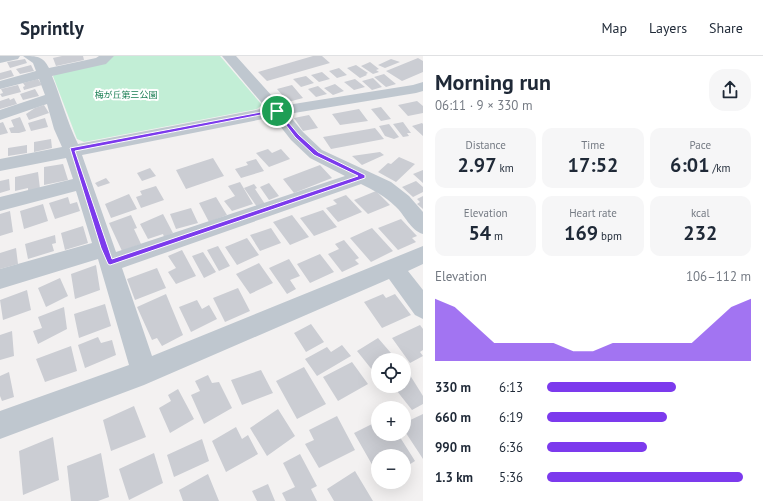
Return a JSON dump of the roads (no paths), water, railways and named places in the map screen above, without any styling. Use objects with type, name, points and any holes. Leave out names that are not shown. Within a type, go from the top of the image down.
[{"type":"street","points":[[0,60],[13,56]]},
{"type":"street","points":[[30,56],[39,61],[53,97],[62,129],[72,150],[144,372]]},
{"type":"street","points":[[0,85],[44,73],[101,61],[107,56]]},
{"type":"street","points":[[229,56],[297,136],[316,154],[364,176],[384,188],[402,201],[423,226]]},
{"type":"street","points":[[0,165],[277,111],[416,89],[423,86]]},
{"type":"street","points":[[0,114],[53,97]]},
{"type":"street","points":[[0,279],[107,256],[364,176]]},
{"type":"street","points":[[0,204],[82,183]]},
{"type":"street","points":[[0,426],[144,372],[423,255]]},
{"type":"street","points":[[393,268],[423,308]]},
{"type":"park label","name":"梅が丘第三公園","points":[[126,95]]}]
